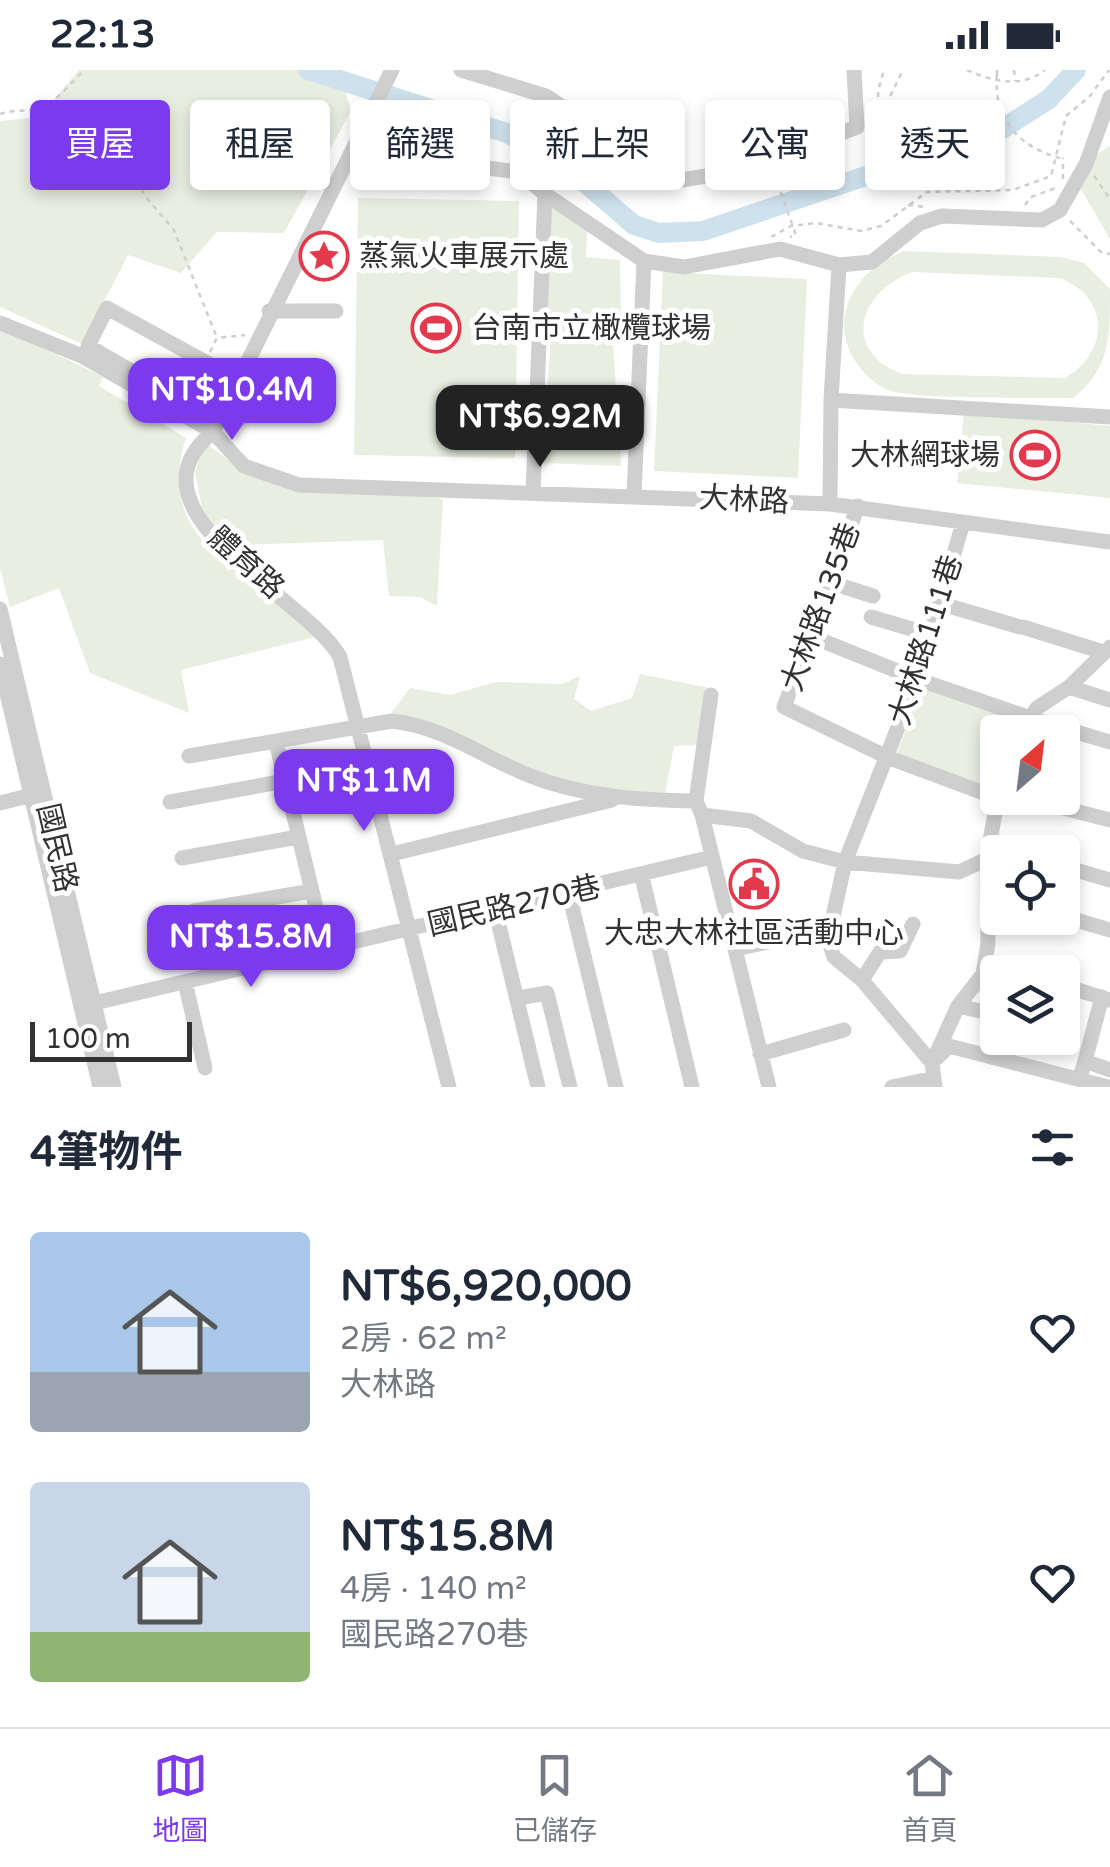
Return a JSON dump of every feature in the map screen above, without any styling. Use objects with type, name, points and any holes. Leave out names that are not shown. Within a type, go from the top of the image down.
[{"type":"street","points":[[461,70],[546,96],[674,181],[751,169],[858,127],[854,70]]},
{"type":"street","name":"體育路","points":[[377,100],[391,71]]},
{"type":"street","points":[[490,168],[518,172],[644,261],[684,267],[774,244],[839,265],[872,262],[920,223],[942,216],[1042,220],[1060,210],[1086,164],[1110,97]]},
{"type":"street","name":"體育路","points":[[350,153],[212,432],[196,446],[190,490],[198,517],[233,559],[326,635],[340,657],[448,1087]]},
{"type":"street","points":[[533,492],[546,194]]},
{"type":"street","points":[[634,496],[644,261]]},
{"type":"street","points":[[830,504],[839,265]]},
{"type":"street","points":[[107,308],[222,371],[205,403],[192,406],[85,351],[107,308]]},
{"type":"street","points":[[269,311],[336,311]]},
{"type":"street","name":"大林路","points":[[0,323],[85,351],[212,432],[244,466],[299,485],[830,504],[1110,542]]},
{"type":"street","points":[[831,400],[1110,417]]},
{"type":"street","name":"大林路135巷","points":[[858,506],[813,637],[784,706],[887,757]]},
{"type":"street","name":"大林路111巷","points":[[830,929],[845,862],[917,679],[963,522]]},
{"type":"street","points":[[832,583],[873,596]]},
{"type":"street","points":[[942,604],[1106,650],[1069,688],[1037,708],[1034,715]]},
{"type":"street","name":"國民路","points":[[0,609],[4,657],[88,1004],[114,1087]]},
{"type":"street","points":[[871,616],[932,635]]},
{"type":"street","points":[[813,637],[1002,715]]},
{"type":"street","points":[[1069,688],[1110,700]]},
{"type":"street","points":[[711,696],[699,808],[769,1087]]},
{"type":"street","points":[[190,756],[392,721],[432,728],[530,776],[616,799],[699,808],[751,821],[804,851],[845,862],[959,872],[980,859]]},
{"type":"street","points":[[1080,736],[1110,742]]},
{"type":"street","points":[[276,742],[326,949]]},
{"type":"street","points":[[887,757],[980,791]]},
{"type":"street","points":[[170,802],[285,782]]},
{"type":"street","points":[[0,803],[37,794]]},
{"type":"street","points":[[392,854],[616,799]]},
{"type":"street","points":[[1080,812],[1110,820]]},
{"type":"street","points":[[182,858],[298,837]]},
{"type":"street","name":"國民路270巷","points":[[88,1004],[712,858]]},
{"type":"street","points":[[1080,871],[1110,880]]},
{"type":"street","points":[[642,877],[692,1087]]},
{"type":"street","points":[[194,911],[312,892]]},
{"type":"street","points":[[568,894],[616,1087]]},
{"type":"street","points":[[495,909],[538,1087]]},
{"type":"street","points":[[1080,921],[1110,930]]},
{"type":"street","points":[[862,980],[880,952],[900,951],[913,924]]},
{"type":"street","points":[[735,948],[830,929],[828,940],[834,957],[862,980],[934,1076]]},
{"type":"street","points":[[934,1076],[958,1006],[980,978]]},
{"type":"street","points":[[186,982],[205,1068]]},
{"type":"street","points":[[1080,991],[1106,999],[1080,1078]]},
{"type":"street","points":[[518,998],[547,994],[570,1087]]},
{"type":"street","name":"國民路","points":[[88,1004],[100,1087]]},
{"type":"street","points":[[958,1006],[980,1011]]},
{"type":"street","points":[[760,1054],[844,1030]]},
{"type":"street","points":[[892,1087],[934,1076],[949,1046],[1108,1087]]},
{"type":"street","points":[[1085,1062],[1110,1070]]},
{"type":"path","points":[[0,114],[18,108],[36,110],[84,70]]},
{"type":"path","points":[[879,100],[884,70]]},
{"type":"path","points":[[889,100],[903,70]]},
{"type":"path","points":[[967,70],[990,80],[1015,82],[1045,70]]},
{"type":"path","points":[[1014,70],[1015,82]]},
{"type":"path","points":[[1056,188],[1051,176],[1066,116],[1090,96],[1109,70]]},
{"type":"path","points":[[997,73],[996,92],[1004,121],[1029,146],[1062,158],[1062,184]]},
{"type":"path","points":[[858,127],[865,128]]},
{"type":"path","points":[[1086,164],[1110,199]]},
{"type":"path","points":[[774,244],[792,226],[816,223],[861,231],[880,226],[927,192],[1014,190],[1051,176]]},
{"type":"path","points":[[142,190],[174,230],[218,338]]},
{"type":"path","points":[[774,244],[796,236],[779,190]]},
{"type":"path","points":[[1060,210],[1102,253],[1110,254]]},
{"type":"path","points":[[218,338],[245,335]]},
{"type":"path","points":[[206,360],[218,338]]},
{"type":"shaded area","points":[[79,70],[339,70],[350,113],[330,149],[330,100],[190,100],[190,190],[308,190],[284,233],[217,232],[181,273],[128,255],[82,344],[0,307],[0,121],[30,118],[30,190],[170,190],[170,100],[53,100]]},
{"type":"shaded area","points":[[1110,146],[1110,239],[1081,189],[1094,156]]},
{"type":"shaded area","name":"台南市立橄欖球場","points":[[358,198],[519,201],[515,458],[354,455]]},
{"type":"shaded area","points":[[551,206],[587,230],[586,257],[620,260],[621,319],[543,317]]},
{"type":"shaded area","points":[[904,251],[1061,257],[1084,263],[1110,289],[1108,338],[1101,364],[1073,398],[948,397],[902,393],[878,385],[861,369],[849,349],[845,315],[859,284]],"holes":[[[912,272],[1059,278],[1076,286],[1088,298],[1098,325],[1090,354],[1065,378],[903,374],[883,364],[864,337],[869,307],[879,293]]]},
{"type":"shaded area","points":[[663,272],[807,279],[798,478],[654,471]]},
{"type":"shaded area","points":[[552,320],[612,326],[621,466],[542,463]]},
{"type":"shaded area","points":[[0,326],[103,377],[99,386],[186,438],[179,475],[183,506],[196,532],[216,554],[315,637],[181,670],[189,713],[90,673],[59,588],[10,607],[0,568]]},
{"type":"shaded area","name":"大林網球場","points":[[964,412],[1110,426],[1110,498],[957,483]]},
{"type":"shaded area","points":[[204,442],[243,471],[443,499],[437,606],[420,597],[389,596],[383,540],[240,545],[216,533],[202,508],[195,472]]},
{"type":"shaded area","points":[[640,674],[709,688],[698,745],[674,746],[665,794],[612,793],[560,783],[445,730],[391,713],[410,688],[450,695],[496,682],[562,684],[580,676],[574,699],[591,711],[632,698]]},
{"type":"shaded area","points":[[922,686],[1014,715],[980,715],[980,784],[897,753]]},
{"type":"waterway","points":[[308,70],[507,133],[570,170],[634,225],[659,233],[703,231],[999,131],[1049,99],[1076,70]]},
{"type":"place","name":"蒸氣火車展示處","points":[[324,256]]},
{"type":"place","name":"台南市立橄欖球場","points":[[436,328]]},
{"type":"place","name":"大林網球場","points":[[1035,455]]},
{"type":"place","name":"大忠大林社區活動中心","points":[[754,884]]}]
